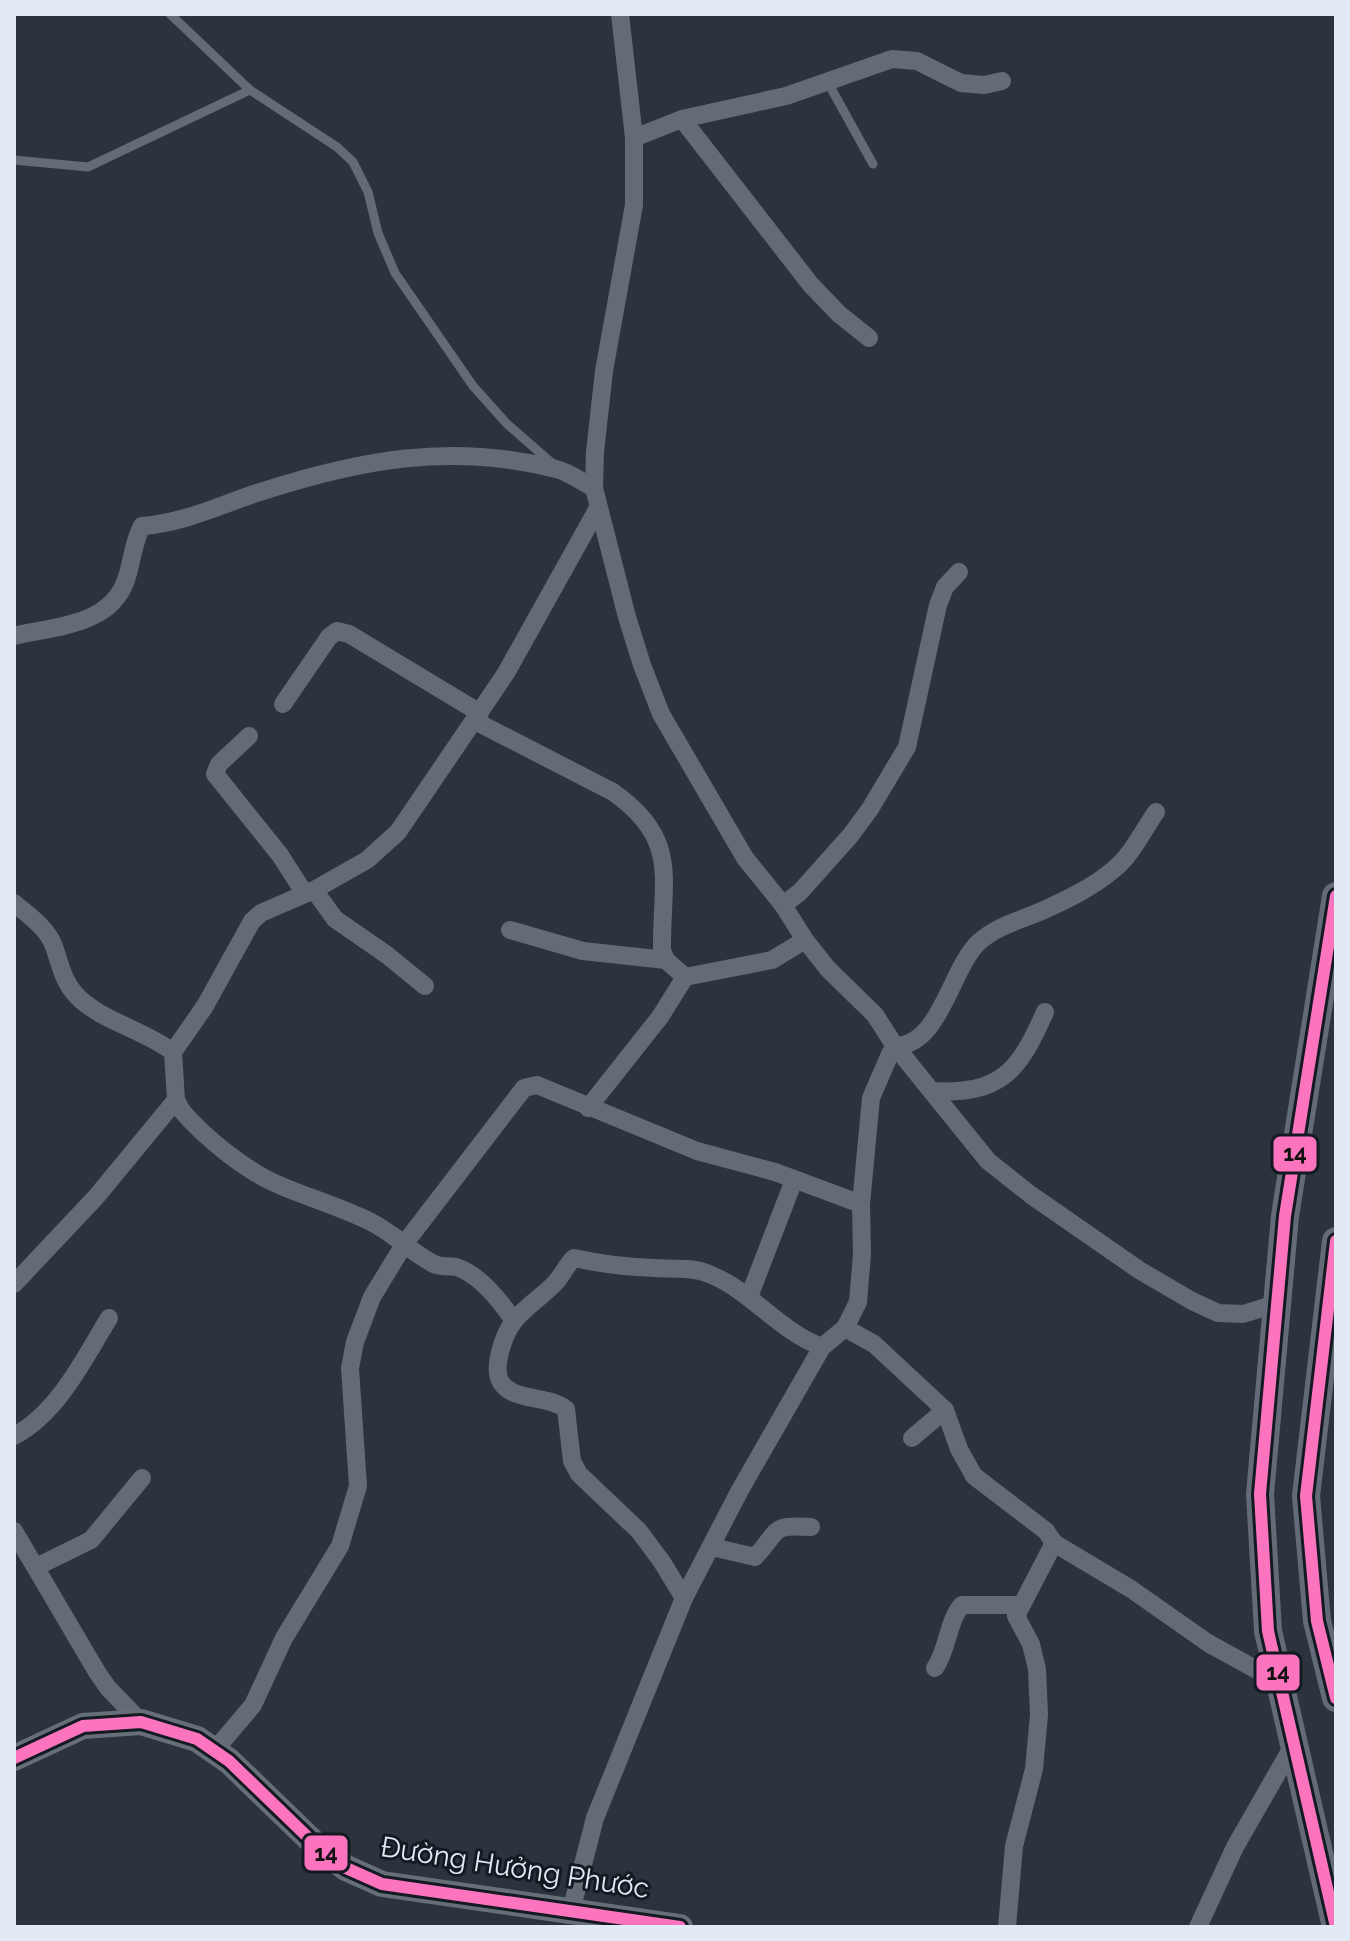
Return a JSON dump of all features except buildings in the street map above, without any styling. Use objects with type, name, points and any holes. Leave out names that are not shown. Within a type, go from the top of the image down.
[{"type":"main road","points":[[1336,896],[1285,1216],[1260,1494],[1268,1631],[1336,1927]]},
{"type":"main road","points":[[1335,1687],[1317,1621],[1306,1496],[1336,1241]]},
{"type":"main road","points":[[1260,1494],[1306,1496]]},
{"type":"main road","name":"Đường Hưởng Phước","points":[[14,1758],[83,1726],[141,1722],[197,1739],[229,1761],[318,1847],[346,1868],[382,1884],[680,1927]]},
{"type":"street","points":[[620,14],[634,138],[634,205],[604,371],[594,488],[627,617],[661,714],[745,858],[828,969],[875,1015],[895,1046],[988,1161],[1031,1195],[1139,1270],[1192,1301],[1218,1313],[1243,1314],[1276,1304]]},
{"type":"street","points":[[634,138],[682,119],[786,96],[881,61],[905,58],[917,61],[961,83],[984,85],[1002,81]]},
{"type":"street","points":[[682,119],[811,285],[839,314],[869,338]]},
{"type":"street","points":[[14,636],[82,620],[108,608],[122,590],[142,526],[184,520],[315,475],[408,456],[472,457],[558,469],[594,488]]},
{"type":"street","points":[[514,1321],[502,1304],[475,1278],[456,1267],[440,1267],[430,1263],[369,1221],[278,1185],[256,1173],[190,1120],[176,1100],[173,1052],[205,1006],[252,921],[273,907],[310,892],[367,860],[389,843],[477,717],[527,638],[598,508]]},
{"type":"street","points":[[783,905],[800,892],[850,836],[907,747],[938,605],[945,587],[959,572]]},
{"type":"street","points":[[283,704],[329,637],[337,631],[349,634],[477,717],[613,792],[644,819],[655,835],[665,874],[662,950],[666,960],[685,977]]},
{"type":"street","points":[[249,736],[219,764],[215,774],[335,919],[425,986]]},
{"type":"street","points":[[895,1046],[909,1046],[921,1038],[975,945],[1008,923],[1085,890],[1115,869],[1156,812]]},
{"type":"street","points":[[14,903],[48,935],[68,986],[81,1000],[93,1009],[151,1036],[173,1052]]},
{"type":"street","points":[[510,930],[583,951],[666,960]]},
{"type":"street","points":[[588,1108],[660,1017],[685,977],[772,960],[805,940]]},
{"type":"street","points":[[932,1091],[979,1089],[999,1080],[1015,1067],[1032,1042],[1045,1012]]},
{"type":"street","points":[[571,1911],[595,1818],[684,1598],[740,1490],[822,1347],[845,1328],[858,1302],[862,1254],[861,1204],[871,1098],[895,1046]]},
{"type":"street","points":[[214,1751],[253,1705],[284,1638],[340,1546],[358,1486],[355,1420],[350,1391],[352,1355],[372,1297],[405,1243],[524,1088],[537,1085],[697,1151],[759,1166],[861,1204]]},
{"type":"street","points":[[14,1284],[96,1197],[176,1100]]},
{"type":"street","points":[[749,1297],[794,1180]]},
{"type":"street","points":[[684,1598],[639,1531],[579,1474],[572,1461],[566,1409],[558,1403],[510,1390],[501,1383],[497,1371],[503,1343],[514,1321],[539,1300],[574,1258],[606,1265],[706,1272],[749,1297],[761,1311],[805,1341],[822,1347]]},
{"type":"street","points":[[14,1436],[34,1422],[56,1399],[109,1318]]},
{"type":"street","points":[[845,1328],[874,1344],[945,1410],[959,1449],[974,1476],[1046,1531],[1054,1543],[1131,1589],[1208,1643],[1279,1682]]},
{"type":"street","points":[[912,1438],[945,1410]]},
{"type":"street","points":[[36,1567],[91,1540],[142,1478]]},
{"type":"street","points":[[712,1547],[755,1557],[775,1530],[784,1526],[811,1527]]},
{"type":"street","points":[[14,1531],[97,1672],[141,1722]]},
{"type":"street","points":[[1007,1927],[1014,1846],[1034,1769],[1039,1715],[1037,1669],[1031,1644],[1016,1616],[1051,1554],[1054,1543]]},
{"type":"street","points":[[935,1668],[948,1641],[955,1614],[962,1605],[1021,1605]]},
{"type":"street","points":[[1198,1927],[1235,1847],[1294,1744]]},
{"type":"lane","points":[[170,14],[250,90],[337,147],[353,162],[368,192],[378,233],[395,273],[473,386],[507,424],[558,469]]},
{"type":"lane","points":[[827,81],[873,164]]},
{"type":"lane","points":[[14,160],[88,167],[250,90]]},
{"type":"transit line","name":"14","points":[[1336,896],[1285,1216],[1260,1494],[1268,1631],[1336,1927]]},
{"type":"transit line","name":"14","points":[[1336,1241],[1306,1496],[1317,1621],[1336,1698]]},
{"type":"transit line","name":"14","points":[[14,1758],[83,1726],[141,1722],[197,1739],[229,1761],[318,1847],[346,1868],[382,1884],[680,1927]]}]
